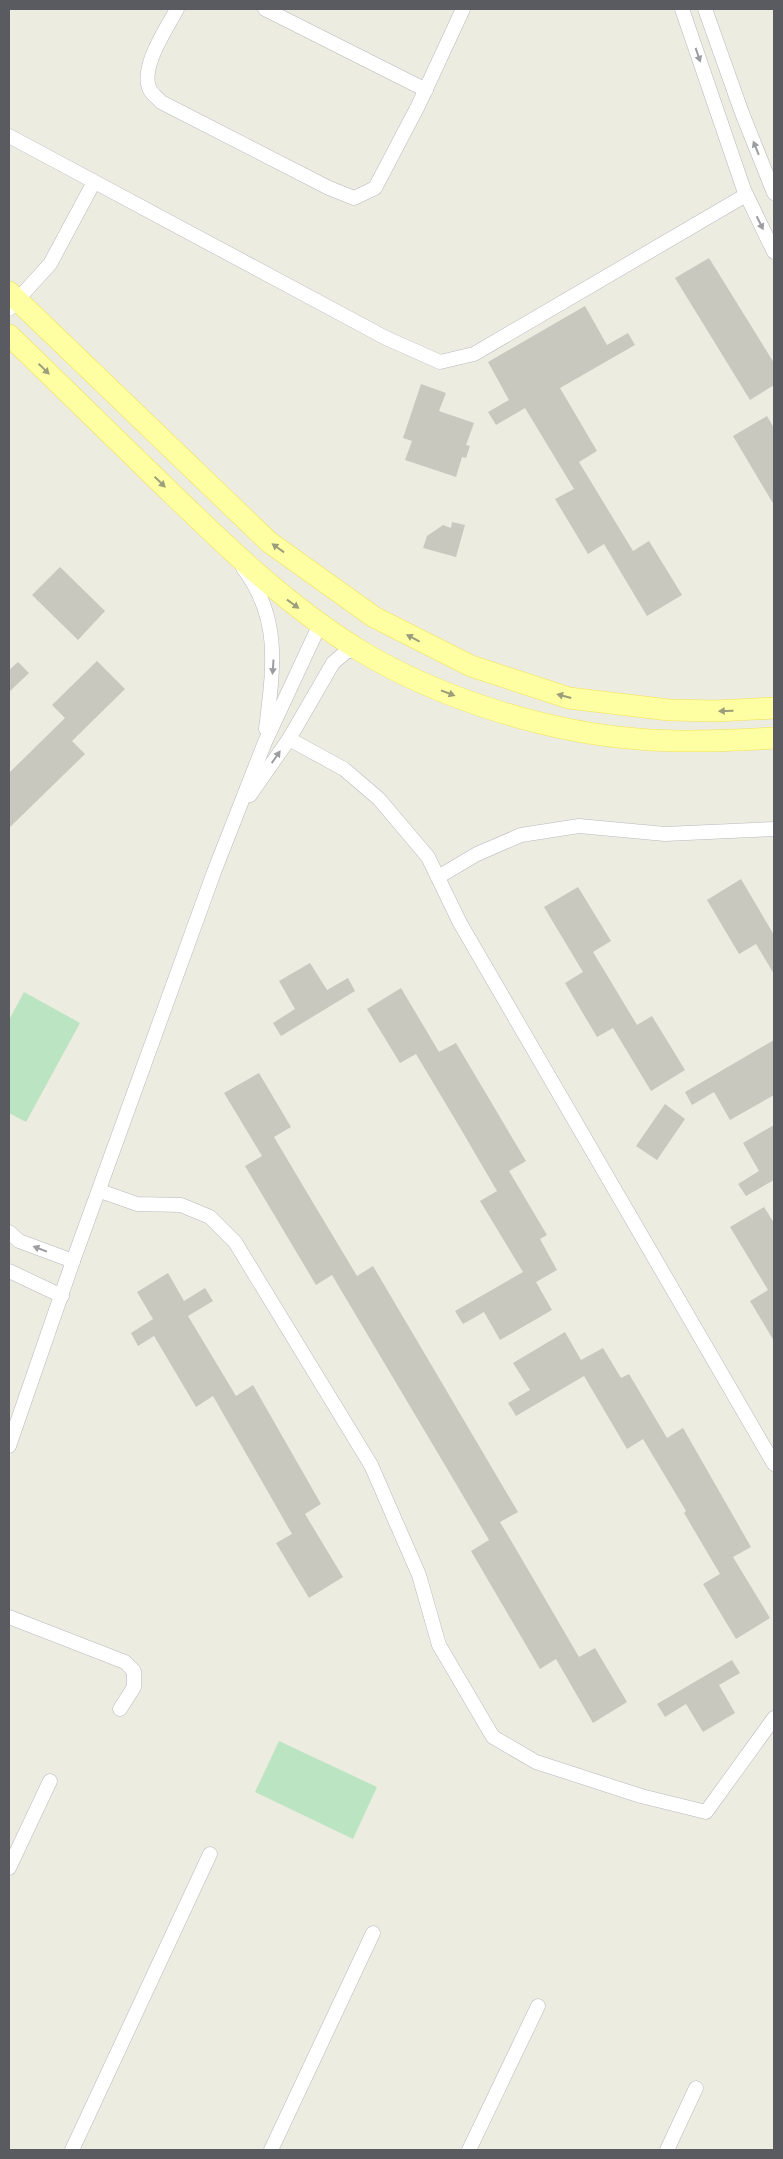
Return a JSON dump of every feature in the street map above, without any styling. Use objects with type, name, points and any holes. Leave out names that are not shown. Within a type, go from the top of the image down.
[{"type":"main road","points":[[12,300],[269,542],[374,617],[471,666],[569,698],[669,710],[716,711],[774,708]]},
{"type":"main road","points":[[9,335],[224,544],[280,595],[361,651],[447,692],[538,722],[588,733],[637,739],[690,742],[774,738]]},
{"type":"street","points":[[178,9],[152,56],[147,74],[150,90],[161,102],[354,198],[375,188],[426,90],[463,9]]},
{"type":"street","points":[[265,9],[426,90]]},
{"type":"street","points":[[682,9],[746,195],[774,252]]},
{"type":"street","points":[[705,9],[742,112],[774,193]]},
{"type":"street","points":[[9,136],[386,338],[440,362],[474,354],[746,195]]},
{"type":"street","points":[[12,300],[50,264],[94,182]]},
{"type":"street","points":[[224,544],[247,574],[261,597],[268,617],[274,663],[265,742]]},
{"type":"street","points":[[9,1446],[73,1261],[214,872],[265,742],[320,624]]},
{"type":"street","points":[[239,812],[289,738],[333,663],[347,651],[361,651]]},
{"type":"street","points":[[289,738],[344,770],[379,799],[428,857],[460,923],[774,1464]]},
{"type":"street","points":[[438,878],[477,854],[521,835],[550,830],[579,826],[665,834],[774,829]]},
{"type":"street","points":[[100,1190],[137,1204],[181,1205],[210,1217],[235,1242],[371,1466],[419,1575],[439,1645],[493,1736],[536,1762],[641,1796],[706,1812],[774,1718]]},
{"type":"street","points":[[9,1232],[19,1241],[73,1261]]},
{"type":"street","points":[[9,1271],[62,1296]]},
{"type":"street","points":[[9,1617],[125,1662],[134,1670],[134,1687],[120,1710]]},
{"type":"street","points":[[9,1868],[50,1781]]},
{"type":"street","points":[[72,2150],[210,1854]]},
{"type":"street","points":[[271,2150],[373,1933]]},
{"type":"street","points":[[469,2150],[538,2006]]},
{"type":"street","points":[[667,2150],[696,2088]]},
{"type":"green space","points":[[24,992],[80,1023],[26,1122],[9,1113],[9,1020]]},
{"type":"green space","points":[[279,1741],[377,1787],[353,1839],[255,1792]]},
{"type":"building","points":[[709,258],[774,363],[774,385],[750,400],[675,278]]},
{"type":"building","points":[[585,306],[607,345],[628,333],[635,345],[560,388],[597,451],[579,462],[633,551],[649,541],[682,595],[647,616],[604,544],[588,554],[555,499],[574,489],[525,408],[496,425],[488,412],[509,400],[488,362]]},
{"type":"building","points":[[421,384],[446,393],[439,411],[474,423],[466,445],[470,446],[466,458],[462,457],[456,477],[405,460],[412,441],[403,438]]},
{"type":"building","points":[[767,416],[774,428],[774,505],[733,436]]},
{"type":"building","points":[[452,522],[465,525],[456,557],[423,548],[427,536],[443,525],[451,528]]},
{"type":"building","points":[[60,567],[105,611],[78,640],[32,595]]},
{"type":"building","points":[[97,661],[125,689],[72,741],[85,754],[9,828],[9,773],[65,718],[52,705]]},
{"type":"building","points":[[18,662],[29,673],[9,692],[9,670]]},
{"type":"building","points":[[741,879],[774,935],[774,974],[756,944],[739,954],[707,900]]},
{"type":"building","points":[[578,887],[611,941],[593,952],[637,1025],[652,1016],[685,1070],[651,1091],[613,1028],[597,1037],[565,983],[583,972],[544,907]]},
{"type":"building","points":[[310,963],[327,990],[348,978],[355,991],[281,1036],[273,1023],[295,1009],[279,981]]},
{"type":"building","points":[[401,988],[439,1052],[456,1043],[526,1161],[509,1171],[547,1235],[540,1239],[557,1270],[536,1282],[552,1310],[500,1340],[484,1312],[463,1324],[455,1311],[523,1272],[480,1201],[497,1191],[459,1126],[416,1054],[400,1063],[367,1009]]},
{"type":"building","points":[[774,1040],[774,1095],[730,1120],[714,1092],[692,1105],[685,1092]]},
{"type":"building","points":[[259,1073],[291,1127],[274,1137],[357,1276],[373,1266],[518,1512],[500,1522],[579,1657],[595,1648],[627,1702],[593,1723],[556,1659],[540,1669],[471,1551],[489,1540],[332,1275],[316,1285],[245,1166],[262,1156],[224,1093]]},
{"type":"building","points":[[665,1104],[685,1119],[657,1160],[636,1146]]},
{"type":"building","points":[[774,1125],[774,1180],[746,1196],[738,1184],[759,1171],[743,1143]]},
{"type":"building","points":[[764,1207],[774,1223],[774,1341],[750,1301],[768,1290],[730,1227]]},
{"type":"building","points":[[168,1273],[184,1301],[205,1288],[213,1301],[188,1316],[236,1396],[253,1385],[321,1504],[305,1514],[343,1577],[309,1598],[276,1543],[292,1534],[213,1396],[196,1407],[154,1336],[138,1346],[131,1333],[153,1319],[137,1292]]},
{"type":"building","points":[[565,1332],[581,1360],[603,1348],[621,1378],[629,1374],[667,1438],[683,1428],[751,1547],[733,1557],[770,1618],[736,1639],[703,1584],[720,1574],[684,1513],[686,1511],[643,1439],[627,1449],[584,1376],[516,1416],[508,1403],[530,1390],[513,1363]]},
{"type":"building","points":[[732,1660],[740,1673],[719,1685],[735,1713],[703,1732],[686,1704],[665,1717],[657,1704]]}]
